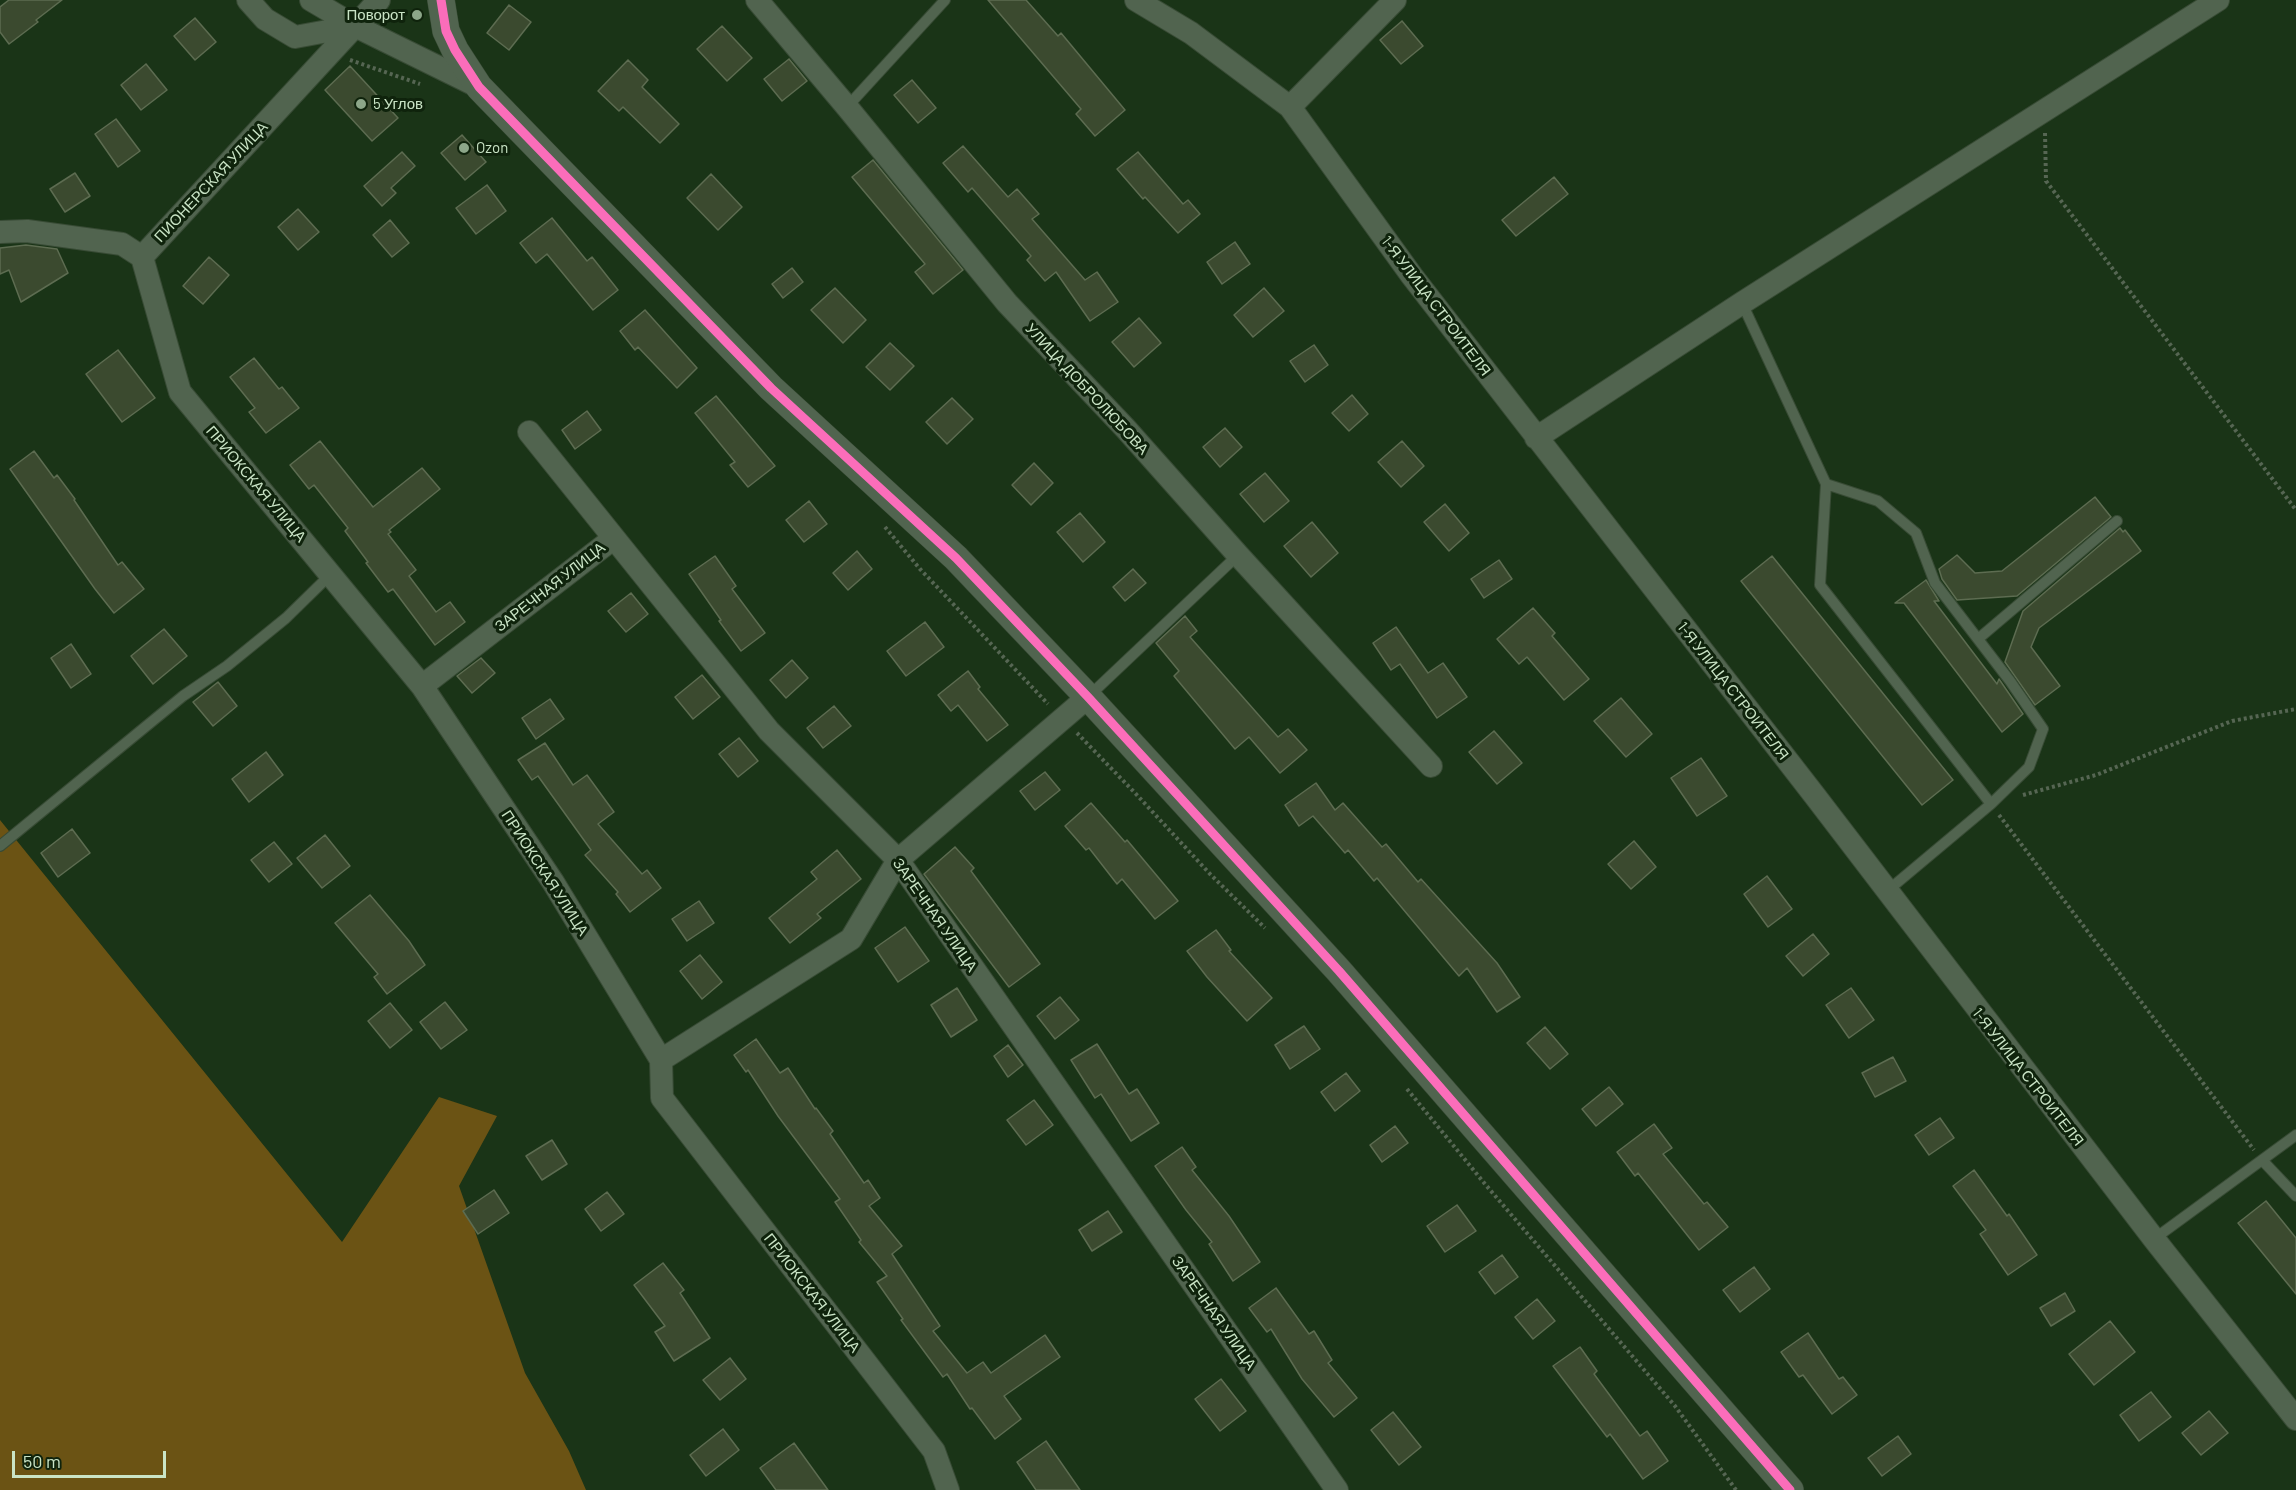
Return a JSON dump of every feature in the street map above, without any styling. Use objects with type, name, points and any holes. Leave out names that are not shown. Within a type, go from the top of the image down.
[{"type":"street","points":[[249,0],[265,20],[295,37],[355,26]]},
{"type":"street","points":[[311,0],[355,26],[479,87]]},
{"type":"street","name":"ПИОНЕРСКАЯ УЛИЦА","points":[[142,257],[379,0]]},
{"type":"street","points":[[441,0],[446,31],[466,69],[479,87],[771,388],[956,558],[1088,697],[1339,971],[1790,1490]]},
{"type":"street","name":"УЛИЦА ДОБРОЛЮБОВА","points":[[757,0],[1007,303],[1126,429],[1431,766]]},
{"type":"street","name":"1-Я УЛИЦА СТРОИТЕЛЯ","points":[[1136,0],[1191,33],[1290,107],[1412,276],[1536,438],[1815,796],[1886,892],[2154,1239],[2296,1419]]},
{"type":"street","points":[[1290,107],[1395,0]]},
{"type":"street","points":[[1536,438],[1742,303],[2218,0]]},
{"type":"street","points":[[0,232],[27,231],[122,244],[142,257]]},
{"type":"street","name":"ПРИОКСКАЯ УЛИЦА","points":[[142,257],[180,392],[422,686],[553,882],[661,1060],[662,1098],[934,1451],[948,1490]]},
{"type":"street","points":[[529,432],[614,538]]},
{"type":"street","name":"ЗАРЕЧНАЯ УЛИЦА","points":[[422,686],[614,538],[769,731],[898,860],[1337,1490]]},
{"type":"street","points":[[661,1060],[851,939],[898,860],[1088,697]]},
{"type":"lane","points":[[847,107],[945,0]]},
{"type":"lane","points":[[1742,303],[1826,484],[1820,585],[1991,804]]},
{"type":"lane","points":[[1826,484],[1878,501],[1916,533],[1935,583],[2043,729],[2029,767],[1991,804],[1886,892]]},
{"type":"lane","points":[[1978,639],[2117,521]]},
{"type":"lane","points":[[1088,697],[1238,555]]},
{"type":"lane","points":[[0,846],[183,696],[227,666],[277,625],[331,574]]},
{"type":"lane","points":[[2154,1239],[2296,1135]]},
{"type":"lane","points":[[2262,1160],[2296,1196]]},
{"type":"path","points":[[2045,111],[2046,181],[2296,510]]},
{"type":"path","points":[[2262,1160],[1991,804],[2096,775],[2232,722],[2296,710]]},
{"type":"shaded area","points":[[0,820],[342,1242],[439,1097],[497,1116],[459,1186],[525,1373],[569,1451],[586,1490],[0,1490]]},
{"type":"building","points":[[9,0],[62,0],[9,44],[0,32],[0,7]]},
{"type":"building","points":[[988,0],[1026,0],[1058,36],[1061,33],[1125,110],[1095,136],[1076,114],[1081,109]]},
{"type":"building","points":[[509,5],[531,22],[509,50],[487,33]]},
{"type":"building","points":[[195,18],[216,42],[195,60],[174,36]]},
{"type":"building","points":[[1402,21],[1423,46],[1401,64],[1380,40]]},
{"type":"building","points":[[722,26],[752,58],[727,81],[697,49]]},
{"type":"building","points":[[789,59],[807,81],[782,101],[764,79]]},
{"type":"building","points":[[628,60],[648,80],[642,87],[679,124],[660,143],[623,107],[619,111],[598,91]]},
{"type":"building","points":[[146,64],[167,90],[141,110],[121,85]]},
{"type":"building","name":"5 Углов","points":[[350,66],[398,118],[372,141],[325,90]]},
{"type":"building","points":[[912,80],[936,108],[918,123],[894,95]]},
{"type":"building","points":[[116,119],[140,151],[118,167],[95,134]]},
{"type":"building","points":[[462,135],[486,162],[465,180],[441,153]]},
{"type":"building","points":[[963,146],[1008,197],[1017,189],[1039,214],[1032,219],[1085,280],[1097,272],[1118,302],[1090,321],[1056,272],[1045,281],[1027,260],[1031,256],[972,188],[968,192],[943,163]]},
{"type":"building","points":[[402,152],[415,166],[391,188],[396,193],[382,206],[364,186]]},
{"type":"building","points":[[1138,152],[1183,204],[1188,200],[1200,214],[1178,233],[1145,197],[1143,199],[1117,169]]},
{"type":"building","points":[[873,160],[963,270],[933,294],[915,272],[925,264],[852,177]]},
{"type":"building","points":[[75,173],[90,196],[65,212],[50,189]]},
{"type":"building","points":[[711,174],[742,207],[718,230],[687,198]]},
{"type":"building","points":[[1554,177],[1568,194],[1516,236],[1502,220]]},
{"type":"building","points":[[487,185],[506,211],[476,234],[456,208]]},
{"type":"building","points":[[298,209],[319,232],[298,250],[278,227]]},
{"type":"building","points":[[552,218],[587,261],[592,257],[618,290],[593,310],[547,254],[536,263],[520,243]]},
{"type":"building","points":[[390,220],[409,243],[392,257],[373,235]]},
{"type":"building","points":[[1235,242],[1250,264],[1222,284],[1207,262]]},
{"type":"building","points":[[26,245],[57,249],[68,273],[21,302],[9,270],[0,274],[0,248]]},
{"type":"building","points":[[209,257],[229,275],[203,304],[183,286]]},
{"type":"building","points":[[792,268],[803,282],[783,298],[772,284]]},
{"type":"building","points":[[835,288],[866,320],[843,343],[811,310]]},
{"type":"building","points":[[1264,288],[1284,311],[1253,337],[1234,315]]},
{"type":"building","points":[[645,310],[697,368],[677,388],[638,347],[635,350],[620,331]]},
{"type":"building","points":[[1139,318],[1161,343],[1134,367],[1112,342]]},
{"type":"building","points":[[890,343],[914,366],[890,390],[866,367]]},
{"type":"building","points":[[1314,345],[1328,365],[1305,382],[1290,361]]},
{"type":"building","points":[[118,350],[155,398],[122,422],[86,374]]},
{"type":"building","points":[[254,358],[279,389],[282,387],[299,408],[266,433],[249,412],[255,408],[230,377]]},
{"type":"building","points":[[1352,395],[1368,414],[1349,431],[1332,413]]},
{"type":"building","points":[[716,396],[775,466],[748,487],[730,465],[735,462],[695,413]]},
{"type":"building","points":[[952,398],[973,419],[947,444],[926,422]]},
{"type":"building","points":[[587,411],[601,430],[575,449],[562,430]]},
{"type":"building","points":[[1225,428],[1242,447],[1220,467],[1203,447]]},
{"type":"building","points":[[320,441],[373,507],[422,468],[440,489],[389,530],[391,532],[388,534],[416,570],[409,576],[436,612],[450,602],[465,622],[435,645],[393,589],[388,592],[366,563],[368,562],[345,531],[348,528],[314,485],[309,489],[290,465]]},
{"type":"building","points":[[1402,441],[1424,466],[1401,487],[1378,462]]},
{"type":"building","points":[[34,451],[54,478],[57,475],[75,499],[118,565],[122,562],[144,589],[114,613],[10,469]]},
{"type":"building","points":[[1034,463],[1053,483],[1031,505],[1012,485]]},
{"type":"building","points":[[1265,473],[1289,501],[1264,522],[1240,494]]},
{"type":"building","points":[[2095,497],[2111,517],[2017,596],[1957,600],[1942,579],[1939,569],[1957,555],[1975,573],[2002,571]]},
{"type":"building","points":[[809,501],[827,524],[804,542],[786,520]]},
{"type":"building","points":[[1445,504],[1469,533],[1449,551],[1424,522]]},
{"type":"building","points":[[1080,513],[1105,542],[1083,562],[1057,532]]},
{"type":"building","points":[[1312,522],[1338,553],[1311,577],[1284,546]]},
{"type":"building","points":[[2120,528],[2123,532],[2125,530],[2141,551],[2039,628],[2031,647],[2060,686],[2035,705],[2005,662],[2023,611]]},
{"type":"building","points":[[857,551],[872,569],[848,590],[833,573]]},
{"type":"building","points":[[715,556],[736,586],[732,589],[765,633],[741,651],[689,574]]},
{"type":"building","points":[[1772,556],[1953,780],[1922,805],[1741,581]]},
{"type":"building","points":[[1499,560],[1512,579],[1484,598],[1471,579]]},
{"type":"building","points":[[1133,569],[1146,583],[1125,601],[1113,587]]},
{"type":"building","points":[[1926,580],[1939,601],[1934,601],[1997,684],[1999,679],[2023,714],[2002,732],[1904,603],[1895,603]]},
{"type":"building","points":[[631,593],[648,614],[626,632],[608,611]]},
{"type":"building","points":[[1533,608],[1555,633],[1552,636],[1589,679],[1564,700],[1527,657],[1519,664],[1497,639]]},
{"type":"building","points":[[1185,616],[1197,631],[1190,637],[1278,737],[1288,729],[1307,750],[1280,773],[1249,737],[1235,749],[1174,676],[1179,671],[1156,643]]},
{"type":"building","points":[[925,622],[944,647],[906,676],[887,651]]},
{"type":"building","points":[[1396,627],[1428,673],[1443,663],[1467,697],[1437,718],[1400,664],[1391,670],[1373,643]]},
{"type":"building","points":[[164,629],[187,656],[153,684],[131,656]]},
{"type":"building","points":[[71,644],[91,674],[71,688],[51,658]]},
{"type":"building","points":[[481,658],[495,673],[472,693],[457,676]]},
{"type":"building","points":[[792,660],[808,678],[786,698],[770,680]]},
{"type":"building","points":[[968,671],[980,687],[978,689],[1008,725],[987,741],[958,705],[951,711],[938,695]]},
{"type":"building","points":[[702,675],[720,697],[693,719],[675,697]]},
{"type":"building","points":[[218,682],[237,706],[213,726],[193,702]]},
{"type":"building","points":[[1621,698],[1652,734],[1626,757],[1594,721]]},
{"type":"building","points":[[550,699],[564,719],[536,739],[522,718]]},
{"type":"building","points":[[834,706],[851,726],[823,748],[807,728]]},
{"type":"building","points":[[1494,731],[1522,763],[1497,784],[1469,752]]},
{"type":"building","points":[[739,738],[758,761],[738,777],[719,754]]},
{"type":"building","points":[[545,743],[573,785],[587,775],[614,812],[598,824],[642,874],[647,870],[661,888],[630,912],[616,894],[618,892],[585,855],[591,850],[538,776],[532,780],[518,760]]},
{"type":"building","points":[[266,752],[283,775],[249,802],[232,779]]},
{"type":"building","points":[[1701,758],[1727,796],[1697,816],[1671,778]]},
{"type":"building","points":[[1045,772],[1060,790],[1035,810],[1020,791]]},
{"type":"building","points":[[1316,783],[1335,810],[1343,803],[1382,847],[1386,844],[1418,882],[1421,879],[1497,963],[1520,997],[1497,1012],[1467,968],[1459,976],[1377,878],[1374,881],[1348,850],[1345,853],[1313,816],[1299,826],[1285,805]]},
{"type":"building","points":[[1091,803],[1125,842],[1127,840],[1178,901],[1155,919],[1122,879],[1117,884],[1089,848],[1086,850],[1065,826]]},
{"type":"building","points":[[72,829],[90,853],[58,877],[41,853]]},
{"type":"building","points":[[325,835],[350,866],[322,888],[297,858]]},
{"type":"building","points":[[1634,841],[1656,867],[1631,889],[1608,864]]},
{"type":"building","points":[[274,842],[292,864],[269,882],[251,860]]},
{"type":"building","points":[[955,847],[974,868],[971,871],[1040,964],[1009,987],[924,874]]},
{"type":"building","points":[[837,850],[861,879],[817,914],[821,918],[790,943],[769,918],[817,879],[811,872]]},
{"type":"building","points":[[1767,876],[1792,909],[1768,927],[1744,894]]},
{"type":"building","points":[[370,895],[409,941],[425,965],[387,994],[374,977],[378,974],[335,923]]},
{"type":"building","points":[[699,901],[714,923],[687,941],[672,919]]},
{"type":"building","points":[[905,927],[929,961],[898,982],[875,948]]},
{"type":"building","points":[[1216,930],[1231,950],[1229,951],[1272,998],[1247,1021],[1187,951]]},
{"type":"building","points":[[1813,934],[1829,954],[1803,976],[1786,956]]},
{"type":"building","points":[[700,955],[722,982],[702,999],[680,971]]},
{"type":"building","points":[[957,988],[977,1020],[951,1037],[931,1005]]},
{"type":"building","points":[[1851,988],[1874,1020],[1849,1038],[1826,1005]]},
{"type":"building","points":[[1060,997],[1079,1020],[1055,1039],[1037,1016]]},
{"type":"building","points":[[445,1002],[467,1030],[441,1049],[420,1022]]},
{"type":"building","points":[[390,1003],[412,1030],[390,1048],[368,1021]]},
{"type":"building","points":[[1304,1026],[1320,1049],[1290,1069],[1275,1045]]},
{"type":"building","points":[[1545,1027],[1568,1054],[1550,1069],[1527,1043]]},
{"type":"building","points":[[756,1039],[780,1073],[788,1068],[815,1109],[833,1131],[830,1134],[864,1183],[868,1180],[880,1198],[869,1206],[902,1246],[892,1254],[940,1326],[933,1331],[967,1373],[983,1362],[991,1373],[1045,1335],[1060,1357],[1004,1396],[1021,1419],[995,1439],[972,1408],[970,1409],[947,1374],[943,1377],[901,1320],[903,1319],[877,1282],[887,1276],[859,1242],[861,1240],[835,1202],[840,1199],[778,1116],[748,1070],[746,1072],[734,1055]]},
{"type":"building","points":[[1097,1044],[1129,1094],[1137,1089],[1159,1123],[1131,1141],[1101,1094],[1095,1098],[1071,1060]]},
{"type":"building","points":[[1008,1045],[1023,1065],[1008,1077],[994,1056]]},
{"type":"building","points":[[1893,1057],[1906,1081],[1875,1097],[1862,1073]]},
{"type":"building","points":[[1346,1073],[1360,1091],[1335,1111],[1321,1092]]},
{"type":"building","points":[[1609,1087],[1623,1104],[1596,1126],[1582,1109]]},
{"type":"building","points":[[1034,1100],[1053,1125],[1026,1145],[1007,1120]]},
{"type":"building","points":[[1940,1118],[1954,1138],[1929,1155],[1915,1135]]},
{"type":"building","points":[[1654,1124],[1672,1148],[1663,1154],[1704,1204],[1707,1202],[1728,1227],[1699,1250],[1638,1173],[1635,1176],[1617,1152]]},
{"type":"building","points":[[1395,1126],[1408,1143],[1382,1162],[1370,1145]]},
{"type":"building","points":[[552,1140],[567,1164],[542,1180],[526,1156]]},
{"type":"building","points":[[1182,1147],[1196,1167],[1192,1170],[1229,1216],[1260,1262],[1233,1281],[1209,1244],[1212,1242],[1155,1166]]},
{"type":"building","points":[[1974,1170],[2007,1216],[2009,1214],[2037,1255],[2008,1275],[1980,1234],[1986,1230],[1953,1186]]},
{"type":"building","points":[[494,1190],[509,1213],[478,1234],[463,1211]]},
{"type":"building","points":[[607,1192],[624,1214],[601,1231],[585,1209]]},
{"type":"building","points":[[2266,1201],[2296,1238],[2296,1294],[2238,1223]]},
{"type":"building","points":[[1457,1205],[1476,1231],[1445,1252],[1427,1226]]},
{"type":"building","points":[[1108,1211],[1122,1232],[1092,1251],[1079,1230]]},
{"type":"building","points":[[1502,1255],[1518,1277],[1495,1294],[1479,1272]]},
{"type":"building","points":[[663,1263],[684,1290],[680,1293],[710,1338],[674,1361],[655,1332],[665,1326],[634,1285]]},
{"type":"building","points":[[1754,1267],[1770,1289],[1740,1312],[1723,1290]]},
{"type":"building","points":[[1276,1288],[1309,1334],[1314,1331],[1332,1360],[1328,1363],[1357,1398],[1334,1417],[1302,1379],[1271,1329],[1267,1332],[1249,1308]]},
{"type":"building","points":[[2065,1293],[2075,1311],[2051,1326],[2040,1308]]},
{"type":"building","points":[[1537,1299],[1555,1321],[1533,1339],[1515,1317]]},
{"type":"building","points":[[2110,1321],[2135,1352],[2094,1385],[2069,1354]]},
{"type":"building","points":[[1808,1333],[1839,1379],[1843,1377],[1857,1395],[1832,1414],[1803,1375],[1799,1377],[1781,1352]]},
{"type":"building","points":[[1580,1347],[1597,1371],[1594,1374],[1640,1436],[1647,1431],[1668,1461],[1643,1479],[1610,1434],[1607,1437],[1553,1366]]},
{"type":"building","points":[[730,1358],[746,1379],[720,1400],[703,1380]]},
{"type":"building","points":[[1221,1379],[1246,1411],[1220,1431],[1195,1399]]},
{"type":"building","points":[[2151,1392],[2171,1417],[2139,1441],[2120,1415]]},
{"type":"building","points":[[2209,1411],[2228,1433],[2201,1455],[2182,1433]]},
{"type":"building","points":[[1393,1412],[1421,1447],[1399,1465],[1371,1430]]},
{"type":"building","points":[[723,1429],[739,1450],[706,1476],[690,1455]]},
{"type":"building","points":[[1898,1436],[1911,1454],[1882,1476],[1868,1458]]},
{"type":"building","points":[[1046,1441],[1080,1490],[1036,1490],[1017,1462]]},
{"type":"building","points":[[794,1443],[828,1490],[776,1490],[760,1468]]},
{"type":"transit line","points":[[441,0],[446,31],[455,50],[479,87],[771,388],[956,558],[1088,697],[1339,971],[1790,1490]]},
{"type":"place","name":"Поворот","points":[[417,15]]},
{"type":"place","name":"5 Углов","points":[[361,104]]},
{"type":"place","name":"Ozon","points":[[464,148]]}]
